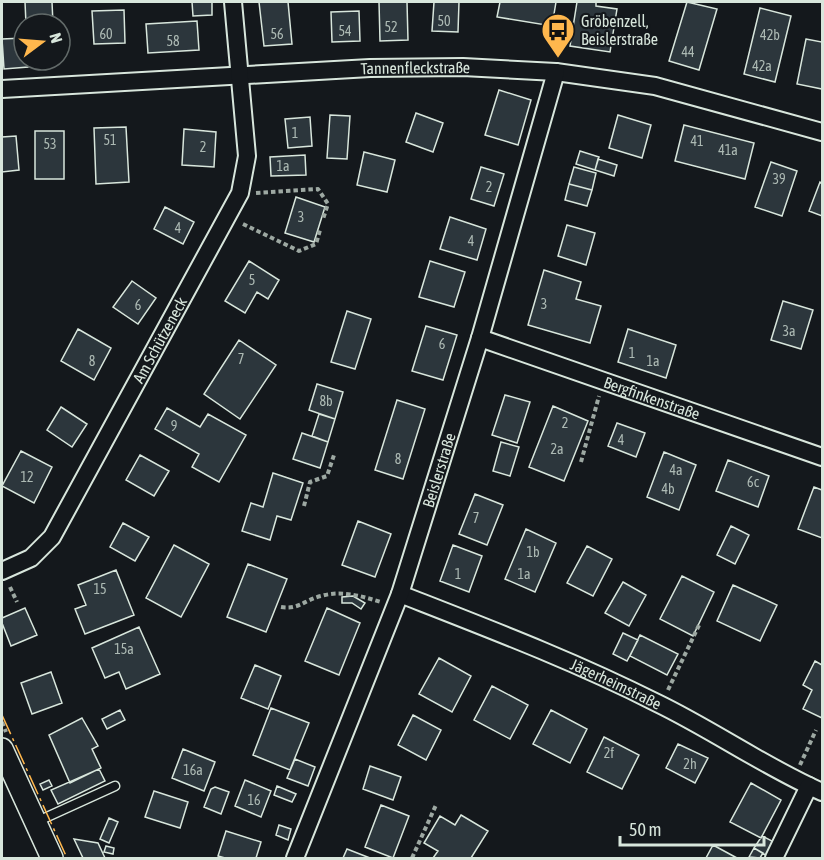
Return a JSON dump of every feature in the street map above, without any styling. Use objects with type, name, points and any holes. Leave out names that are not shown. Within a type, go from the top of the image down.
[{"type":"street","name":"Am Schützeneck","points":[[2,571],[31,558],[52,537],[240,194],[247,156],[233,2]]},
{"type":"street","name":"Tannenfleckstraße","points":[[2,89],[370,68],[463,67],[556,72],[654,86],[822,132]]},
{"type":"street","name":"Beislerstraße","points":[[296,858],[400,594],[480,338],[556,72]]},
{"type":"street","name":"Bergfinkenstraße","points":[[480,338],[822,457]]},
{"type":"street","name":"Jägerheimstraße","points":[[400,594],[527,643],[606,677],[661,704],[816,789]]},
{"type":"street","points":[[2,749],[52,858]]},
{"type":"street","points":[[774,858],[816,789]]},
{"type":"lane","points":[[35,822],[115,786]]},
{"type":"path","points":[[240,194],[318,189],[327,204],[323,219]]},
{"type":"path","points":[[226,216],[299,251],[316,244],[320,230]]},
{"type":"path","points":[[581,462],[604,382]]},
{"type":"path","points":[[304,506],[310,482],[327,476],[334,455]]},
{"type":"path","points":[[281,607],[293,609],[321,596],[354,594],[383,603]]},
{"type":"path","points":[[661,704],[700,623]]},
{"type":"path","points":[[794,778],[816,730]]},
{"type":"path","points":[[412,858],[436,805]]},
{"type":"building","points":[[25,2],[52,2],[52,12],[25,12]]},
{"type":"building","points":[[192,2],[212,2],[212,15],[193,16]]},
{"type":"building","points":[[259,2],[288,2],[292,44],[264,46]]},
{"type":"building","points":[[379,2],[407,2],[408,40],[380,41]]},
{"type":"building","points":[[434,2],[459,2],[458,32],[432,31]]},
{"type":"building","points":[[500,2],[556,2],[552,26],[497,17]]},
{"type":"building","points":[[577,2],[596,2],[596,6],[617,9],[610,52],[570,46]]},
{"type":"building","points":[[687,2],[717,9],[699,70],[669,61]]},
{"type":"building","points":[[760,8],[791,16],[775,82],[744,74]]},
{"type":"building","points":[[124,10],[125,43],[94,44],[92,11]]},
{"type":"building","points":[[359,11],[360,41],[332,42],[331,12]]},
{"type":"building","points":[[197,21],[199,50],[148,53],[146,24]]},
{"type":"building","points":[[2,39],[12,39],[12,68],[4,69]]},
{"type":"building","points":[[806,39],[822,42],[822,89],[797,84]]},
{"type":"building","points":[[499,90],[531,100],[518,145],[485,135]]},
{"type":"building","points":[[416,113],[443,123],[433,152],[406,142]]},
{"type":"building","points":[[330,115],[350,116],[347,159],[327,158]]},
{"type":"building","points":[[618,115],[651,125],[642,158],[609,148]]},
{"type":"building","points":[[310,117],[312,146],[288,148],[285,119]]},
{"type":"building","points":[[684,125],[754,143],[745,179],[675,161]]},
{"type":"building","points":[[126,127],[129,182],[96,184],[94,128]]},
{"type":"building","points":[[184,129],[216,132],[214,167],[182,165]]},
{"type":"building","points":[[35,131],[64,131],[64,179],[35,179]]},
{"type":"building","points":[[16,136],[19,170],[2,172],[2,137]]},
{"type":"building","points":[[580,151],[599,157],[595,170],[576,164]]},
{"type":"building","points":[[364,152],[395,160],[387,192],[357,185]]},
{"type":"building","points":[[305,155],[306,175],[271,176],[270,157]]},
{"type":"building","points":[[598,159],[617,165],[614,176],[595,170]]},
{"type":"building","points":[[771,162],[797,171],[782,216],[755,207]]},
{"type":"building","points":[[481,167],[504,174],[494,206],[471,199]]},
{"type":"building","points":[[574,167],[596,173],[592,190],[569,184]]},
{"type":"building","points":[[820,182],[822,184],[822,216],[809,211]]},
{"type":"building","points":[[569,184],[592,190],[587,206],[565,200]]},
{"type":"building","points":[[296,197],[325,207],[314,242],[285,233]]},
{"type":"building","points":[[165,207],[194,222],[183,244],[154,229]]},
{"type":"building","points":[[450,217],[486,229],[477,260],[440,249]]},
{"type":"building","points":[[567,225],[595,233],[586,265],[558,256]]},
{"type":"building","points":[[249,261],[279,280],[268,299],[257,292],[245,313],[225,301]]},
{"type":"building","points":[[430,261],[465,272],[454,307],[419,297]]},
{"type":"building","points":[[544,270],[581,282],[576,299],[601,306],[590,343],[528,325]]},
{"type":"building","points":[[132,281],[156,298],[138,324],[113,307]]},
{"type":"building","points":[[783,301],[813,310],[801,349],[771,340]]},
{"type":"building","points":[[347,311],[371,319],[355,369],[331,362]]},
{"type":"building","points":[[426,326],[457,335],[443,380],[412,371]]},
{"type":"building","points":[[78,329],[111,348],[94,380],[61,361]]},
{"type":"building","points":[[628,329],[676,345],[666,378],[618,362]]},
{"type":"building","points":[[239,340],[276,365],[240,419],[204,394]]},
{"type":"building","points":[[317,384],[343,392],[335,419],[309,410]]},
{"type":"building","points":[[505,395],[530,402],[517,443],[492,435]]},
{"type":"building","points":[[397,400],[425,409],[403,479],[375,470]]},
{"type":"building","points":[[553,406],[588,421],[564,481],[529,467]]},
{"type":"building","points":[[61,407],[87,424],[72,447],[47,430]]},
{"type":"building","points":[[167,408],[200,427],[208,414],[246,435],[219,482],[192,467],[199,454],[155,429]]},
{"type":"building","points":[[319,414],[335,419],[328,442],[312,436]]},
{"type":"building","points":[[617,423],[645,433],[636,457],[608,446]]},
{"type":"building","points":[[302,433],[328,442],[320,468],[293,459]]},
{"type":"building","points":[[501,442],[519,447],[510,476],[493,471]]},
{"type":"building","points":[[21,451],[52,467],[34,503],[2,486]]},
{"type":"building","points":[[664,452],[696,465],[679,510],[647,497]]},
{"type":"building","points":[[140,455],[169,471],[154,496],[126,480]]},
{"type":"building","points":[[728,460],[769,476],[758,507],[716,491]]},
{"type":"building","points":[[273,473],[303,483],[291,520],[277,516],[270,540],[242,531],[251,503],[263,507]]},
{"type":"building","points":[[814,487],[822,490],[822,538],[798,529]]},
{"type":"building","points":[[475,494],[503,505],[487,545],[459,534]]},
{"type":"building","points":[[358,521],[391,534],[375,577],[342,565]]},
{"type":"building","points":[[123,523],[149,537],[135,561],[110,547]]},
{"type":"building","points":[[731,526],[749,535],[735,564],[717,555]]},
{"type":"building","points":[[526,529],[556,543],[535,592],[505,579]]},
{"type":"building","points":[[174,545],[209,564],[181,617],[146,598]]},
{"type":"building","points":[[453,545],[482,556],[469,592],[440,581]]},
{"type":"building","points":[[587,546],[612,559],[593,596],[567,583]]},
{"type":"building","points":[[248,564],[287,579],[266,632],[227,617]]},
{"type":"building","points":[[116,570],[134,615],[85,634],[75,609],[86,605],[78,585]]},
{"type":"building","points":[[682,576],[714,592],[693,636],[660,619]]},
{"type":"building","points":[[623,582],[646,595],[629,626],[605,613]]},
{"type":"building","points":[[733,585],[777,605],[760,641],[717,621]]},
{"type":"building","points":[[353,596],[365,603],[361,609],[352,603],[342,603],[342,597]]},
{"type":"building","points":[[25,608],[37,635],[11,646],[2,618]]},
{"type":"building","points":[[327,608],[360,623],[339,675],[305,661]]},
{"type":"building","points":[[139,627],[160,674],[126,689],[119,672],[105,678],[92,648]]},
{"type":"building","points":[[623,633],[638,640],[627,661],[613,654]]},
{"type":"building","points":[[640,635],[678,654],[667,675],[630,656]]},
{"type":"building","points":[[439,658],[471,676],[452,712],[419,694]]},
{"type":"building","points":[[815,661],[822,665],[822,718],[803,709],[812,690],[803,685]]},
{"type":"building","points":[[255,665],[281,676],[268,709],[241,698]]},
{"type":"building","points":[[51,672],[62,703],[32,714],[21,683]]},
{"type":"building","points":[[492,686],[528,705],[510,739],[474,720]]},
{"type":"building","points":[[271,708],[309,723],[290,770],[253,755]]},
{"type":"building","points":[[120,710],[125,720],[107,729],[102,719]]},
{"type":"building","points":[[551,710],[587,729],[570,763],[533,744]]},
{"type":"building","points":[[413,715],[441,730],[426,760],[398,745]]},
{"type":"building","points":[[82,718],[98,746],[92,749],[101,768],[70,783],[49,735]]},
{"type":"building","points":[[604,737],[639,755],[622,789],[587,772]]},
{"type":"building","points":[[678,744],[708,758],[695,783],[666,768]]},
{"type":"building","points":[[183,749],[215,762],[204,791],[172,778]]},
{"type":"building","points":[[295,759],[315,767],[308,786],[287,778]]},
{"type":"building","points":[[370,766],[401,777],[393,800],[363,789]]},
{"type":"building","points":[[99,769],[105,781],[58,804],[51,790]]},
{"type":"building","points":[[49,780],[52,786],[43,790],[40,784]]},
{"type":"building","points":[[245,780],[271,791],[261,817],[235,806]]},
{"type":"building","points":[[751,783],[781,800],[761,838],[730,822]]},
{"type":"building","points":[[277,786],[296,794],[292,802],[274,795]]},
{"type":"building","points":[[215,787],[229,792],[221,814],[204,807],[211,789]]},
{"type":"building","points":[[154,791],[188,802],[180,828],[145,817]]},
{"type":"building","points":[[381,805],[409,816],[393,858],[365,847]]},
{"type":"building","points":[[461,815],[488,831],[471,858],[433,858],[438,851],[424,843],[440,816],[455,825]]},
{"type":"building","points":[[109,818],[118,822],[109,843],[100,839]]},
{"type":"building","points":[[279,825],[291,829],[288,840],[276,835]]},
{"type":"building","points":[[226,831],[261,842],[256,858],[218,856]]},
{"type":"building","points":[[762,836],[774,842],[767,856],[754,848]]},
{"type":"building","points":[[74,839],[98,843],[105,858],[83,858]]},
{"type":"building","points":[[713,845],[737,858],[706,858]]},
{"type":"building","points":[[106,846],[114,848],[113,854],[104,852]]},
{"type":"building","points":[[754,848],[763,853],[760,858],[749,857]]},
{"type":"building","points":[[347,849],[370,858],[343,858]]},
{"type":"power","points":[[2,715],[67,858]]},
{"type":"place","name":"Gröbenzell, Beislerstraße","points":[[558,59]]}]
